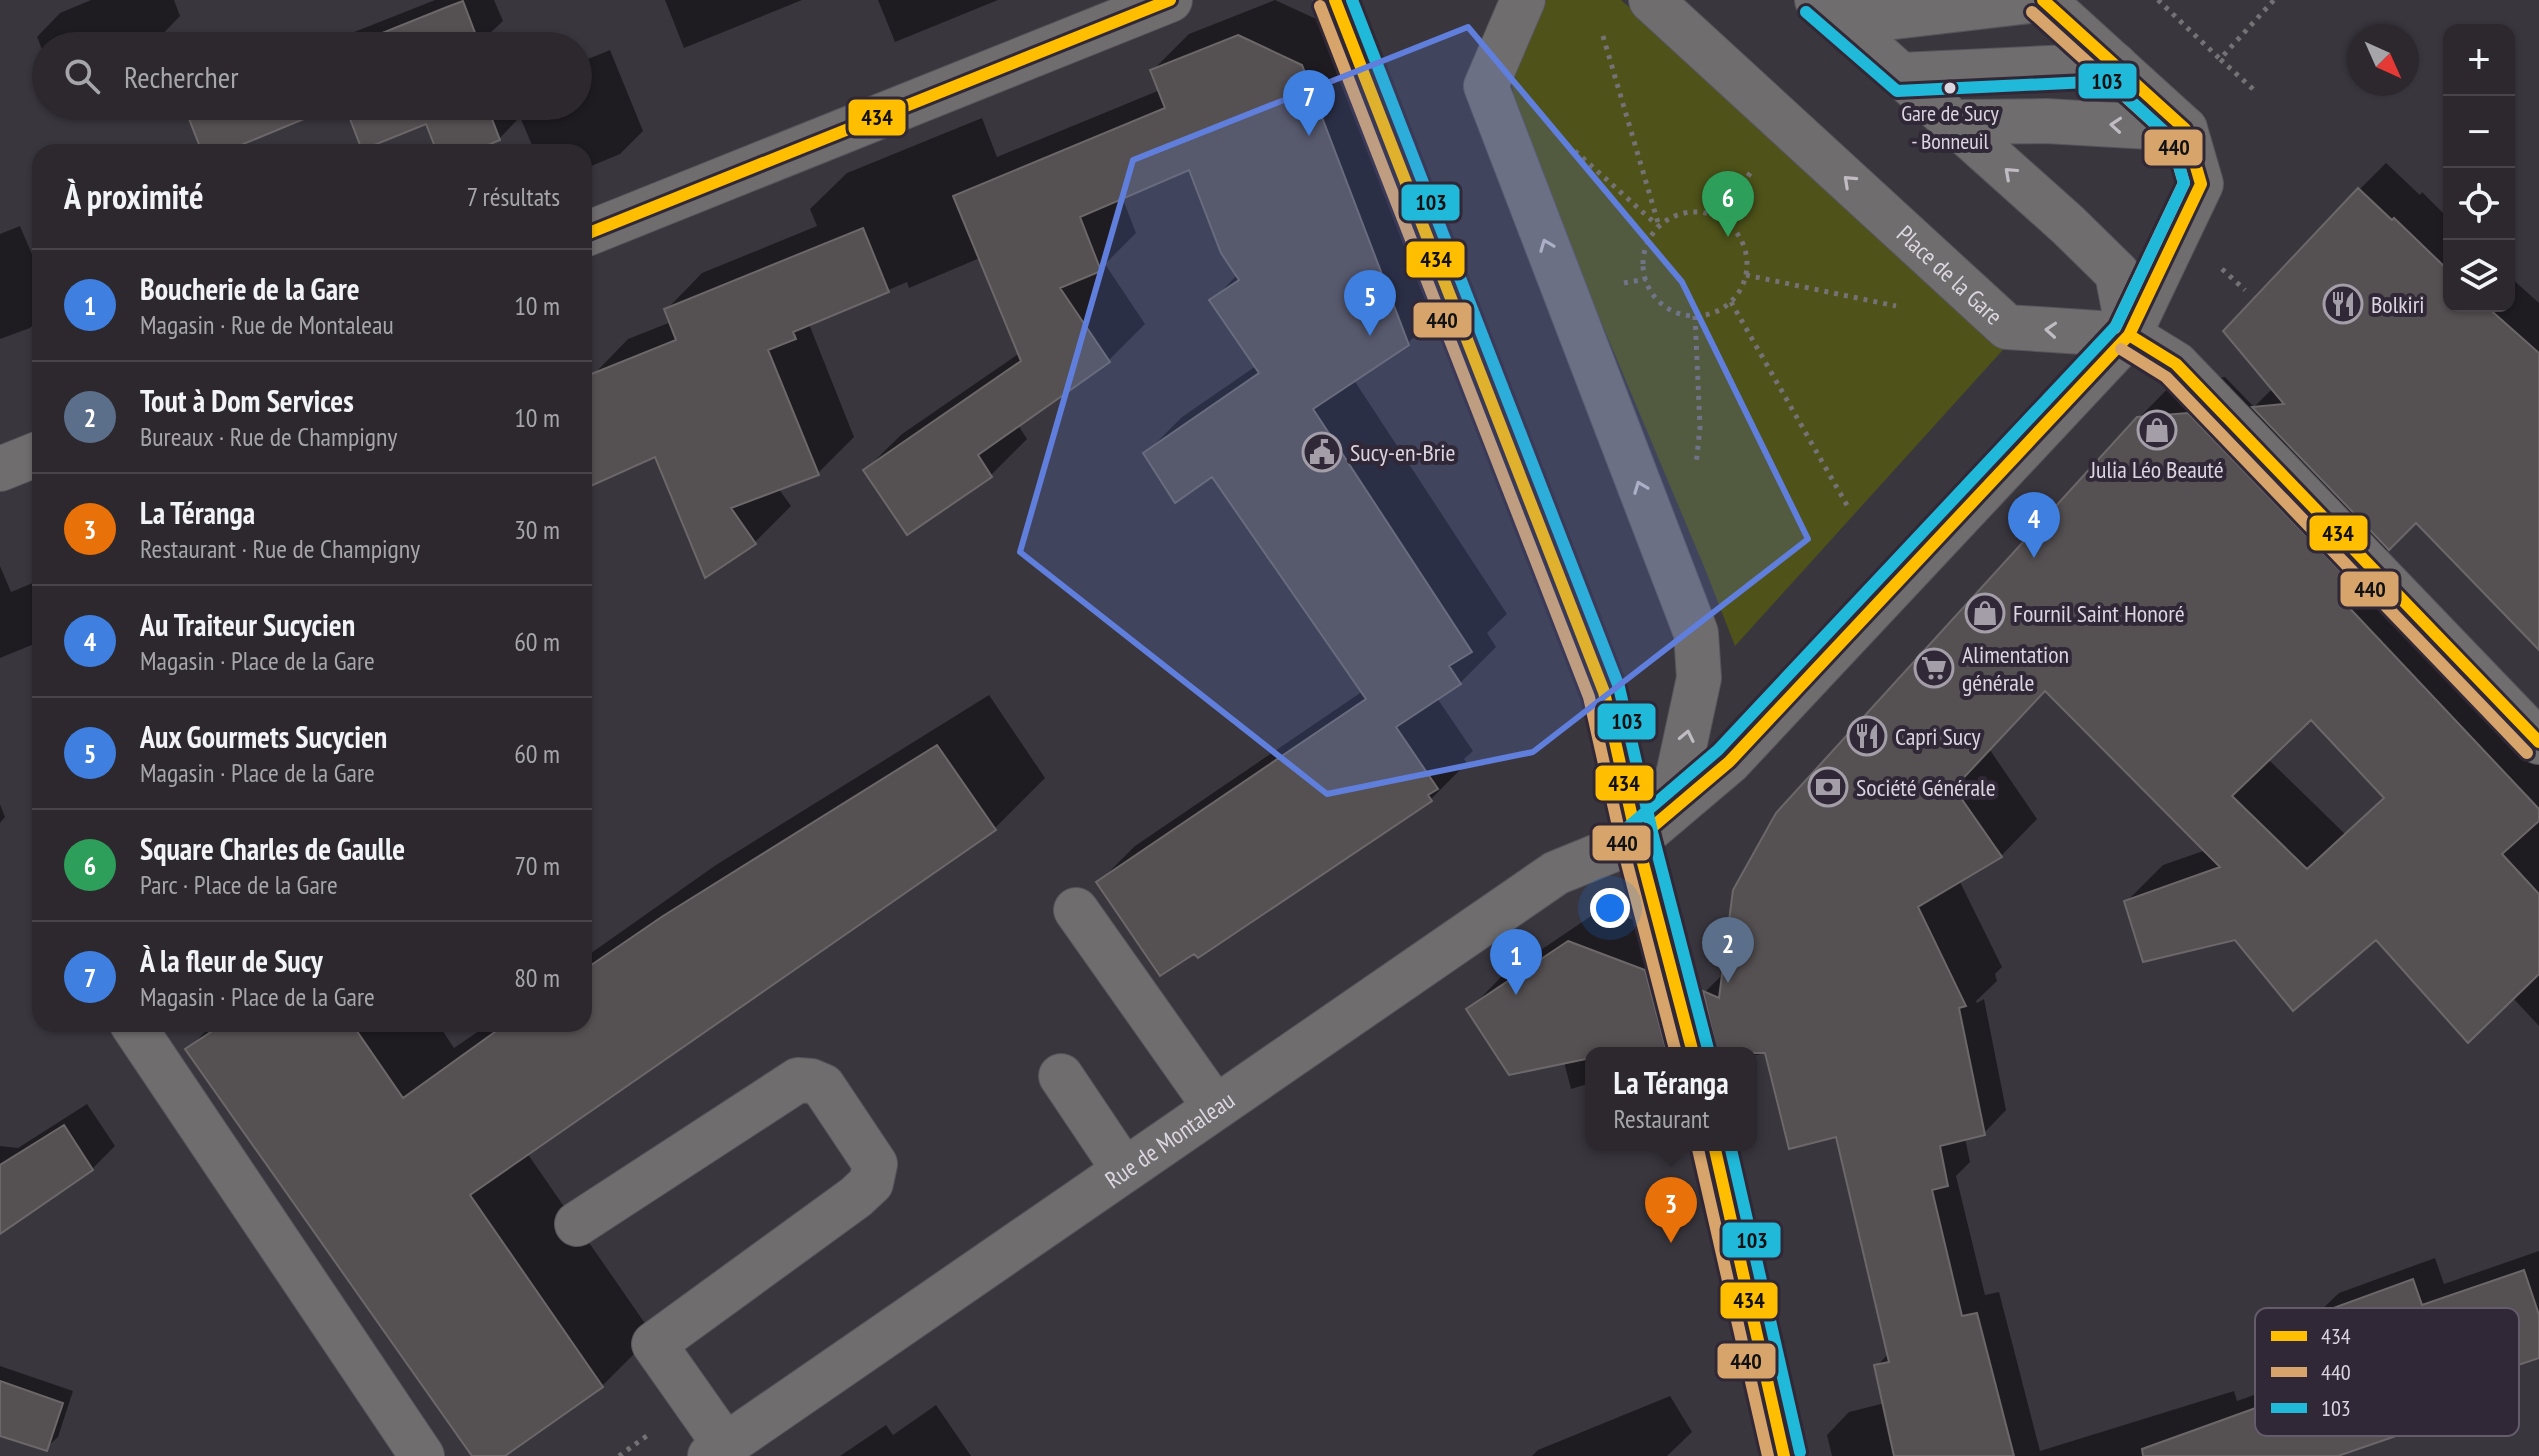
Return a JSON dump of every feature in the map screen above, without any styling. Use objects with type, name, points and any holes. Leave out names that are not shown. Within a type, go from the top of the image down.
[{"type":"street","points":[[592,232],[1170,0]]},
{"type":"street","points":[[1335,0],[1604,692],[1637,840],[1691,1047]]},
{"type":"street","points":[[1523,0],[1486,86],[1696,633],[1699,678],[1670,812]]},
{"type":"street","name":"Place de la Gare","points":[[1651,0],[2007,327],[2129,335]]},
{"type":"street","points":[[1637,840],[1729,762],[2129,335],[2201,184],[2185,129],[2040,0],[1830,12]]},
{"type":"street","points":[[1830,12],[2068,225],[2117,273],[2129,335],[2176,364],[2539,742]]},
{"type":"street","points":[[1901,75],[2115,65]]},
{"type":"street","points":[[1952,122],[2046,121],[2185,129]]},
{"type":"street","points":[[0,469],[32,456]]},
{"type":"street","name":"Rue de Montaleau","points":[[717,1451],[1556,873],[1637,840]]},
{"type":"street","points":[[1076,910],[1215,1107]]},
{"type":"street","points":[[137,1032],[422,1456]]},
{"type":"street","points":[[1061,1076],[1124,1170]]},
{"type":"street","points":[[577,1224],[798,1080],[823,1086],[875,1164],[871,1183],[856,1197],[654,1344],[717,1451]]},
{"type":"street","points":[[1715,1151],[1784,1456]]},
{"type":"path","points":[[2158,0],[2253,89]]},
{"type":"path","points":[[2220,59],[2274,0]]},
{"type":"path","points":[[1600,27],[1659,226]]},
{"type":"path","points":[[1571,147],[1659,226]]},
{"type":"path","points":[[1719,217],[1753,169]]},
{"type":"path","points":[[1687,212],[1703,212],[1719,217],[1733,226],[1747,257],[1746,275],[1740,289],[1731,302],[1720,309],[1695,316],[1664,306],[1649,286],[1643,264],[1650,237],[1672,217],[1687,212]]},
{"type":"path","points":[[1746,275],[1898,306]]},
{"type":"path","points":[[1731,302],[1848,507]]},
{"type":"highlighted area","points":[[1468,27],[1682,282],[1808,539],[1533,752],[1327,794],[1020,552],[1133,160]]},
{"type":"green space","points":[[1544,0],[1621,0],[2010,342],[1735,646],[1521,131],[1510,76]]},
{"type":"building","points":[[463,1],[475,32],[385,32]]},
{"type":"building","points":[[1238,35],[1302,65],[1409,345],[1313,409],[1472,652],[1449,666],[1461,684],[1396,727],[1438,789],[1428,795],[1432,801],[1198,958],[1194,954],[1160,976],[1096,882],[1366,699],[1212,477],[1175,503],[1143,453],[1259,373],[1209,300],[1239,280],[1221,253],[1189,170],[1080,217],[1101,271],[1060,288],[1110,362],[978,455],[992,477],[907,535],[863,470],[1021,361],[953,196],[1165,108],[1150,70]]},
{"type":"building","points":[[190,120],[301,120],[243,144],[199,144]]},
{"type":"building","points":[[350,120],[492,120],[500,140],[491,144],[434,144],[426,124],[377,144],[360,144]]},
{"type":"building","points":[[2358,188],[2443,265],[2443,312],[2493,312],[2539,353],[2539,650],[2416,523],[2389,550],[2252,407],[2284,404],[2223,331]]},
{"type":"building","points":[[863,228],[889,292],[793,332],[796,339],[768,350],[819,475],[731,508],[756,544],[705,578],[655,457],[592,485],[592,374],[676,340],[664,309]]},
{"type":"building","points":[[2188,413],[2354,585],[2341,599],[2539,809],[2539,821],[2502,854],[2539,894],[2539,974],[2468,1043],[2376,940],[2293,1011],[2235,940],[2143,962],[2124,901],[2220,867],[2045,691],[1954,788],[2002,857],[1918,907],[1966,1006],[1959,1008],[1985,1135],[1940,1146],[1948,1186],[1932,1190],[1962,1316],[1977,1313],[2014,1456],[1894,1456],[1874,1365],[1889,1362],[1836,1137],[1789,1149],[1765,1053],[1757,1053],[1757,1047],[1716,1047],[1703,991],[1719,998],[1733,890],[1776,813],[2137,417]],"holes":[[[2311,720],[2384,798],[2307,869],[2232,796]]]},
{"type":"building","points":[[937,745],[996,830],[470,1195],[603,1387],[505,1456],[472,1456],[185,1049],[211,1032],[358,1032],[403,1098],[495,1032],[592,1032],[592,965],[663,916]]},
{"type":"building","points":[[1568,941],[1645,970],[1665,1047],[1585,1047],[1585,1059],[1509,1075],[1466,1009]]},
{"type":"building","points":[[64,1125],[93,1170],[0,1234],[0,1165]]},
{"type":"building","points":[[2524,1270],[2539,1315],[2539,1358],[2519,1365],[2519,1308],[2333,1308],[2413,1279],[2422,1305]]},
{"type":"building","points":[[0,1381],[63,1403],[47,1451],[0,1436]]},
{"type":"building","points":[[2255,1408],[2255,1436],[2396,1436],[2338,1456],[2143,1456],[2142,1449]]},
{"type":"transit line","name":"434","points":[[592,232],[1170,0]]},
{"type":"transit line","name":"434","points":[[1335,0],[1604,692],[1637,840],[1691,1047]]},
{"type":"transit line","name":"103","points":[[1352,0],[1619,687],[1653,836],[1707,1047]]},
{"type":"transit line","name":"434","points":[[1637,840],[1729,762],[2129,335],[2201,184],[2185,129],[2043,0]]},
{"type":"transit line","name":"440","points":[[1320,6],[1589,697],[1622,844],[1674,1047]]},
{"type":"transit line","name":"103","points":[[1627,828],[1718,750],[2116,326],[2184,183],[2171,138],[2109,81],[1897,91],[1806,12]]},
{"type":"transit line","name":"440","points":[[2032,12],[2171,138],[2184,183],[2115,328]]},
{"type":"transit line","name":"434","points":[[2129,335],[2176,364],[2539,742]]},
{"type":"transit line","name":"440","points":[[2121,349],[2166,377],[2527,753]]},
{"type":"transit line","name":"440","points":[[1698,1151],[1768,1456]]},
{"type":"transit line","name":"434","points":[[1715,1151],[1784,1456]]},
{"type":"transit line","name":"103","points":[[1731,1151],[1800,1452]]},
{"type":"place","name":"Gare de Sucy - Bonneuil","points":[[1950,88]]},
{"type":"place","name":"À la fleur de Sucy","points":[[1309,136]]},
{"type":"place","name":"Square Charles de Gaulle","points":[[1728,237]]},
{"type":"place","name":"Bolkiri","points":[[2343,304]]},
{"type":"place","name":"Aux Gourmets Sucycien","points":[[1370,336]]},
{"type":"place","name":"Julia Léo Beauté","points":[[2157,430]]},
{"type":"place","name":"Sucy-en-Brie","points":[[1322,452]]},
{"type":"place","name":"Au Traiteur Sucycien","points":[[2034,558]]},
{"type":"place","name":"Fournil Saint Honoré","points":[[1985,613]]},
{"type":"place","name":"Alimentation générale","points":[[1934,668]]},
{"type":"place","name":"Capri Sucy","points":[[1867,736]]},
{"type":"place","name":"Société Générale","points":[[1828,787]]},
{"type":"place","name":"Tout à Dom Services","points":[[1728,983]]},
{"type":"place","name":"Boucherie de la Gare","points":[[1516,995]]},
{"type":"place","name":"La Téranga","points":[[1671,1243]]}]
